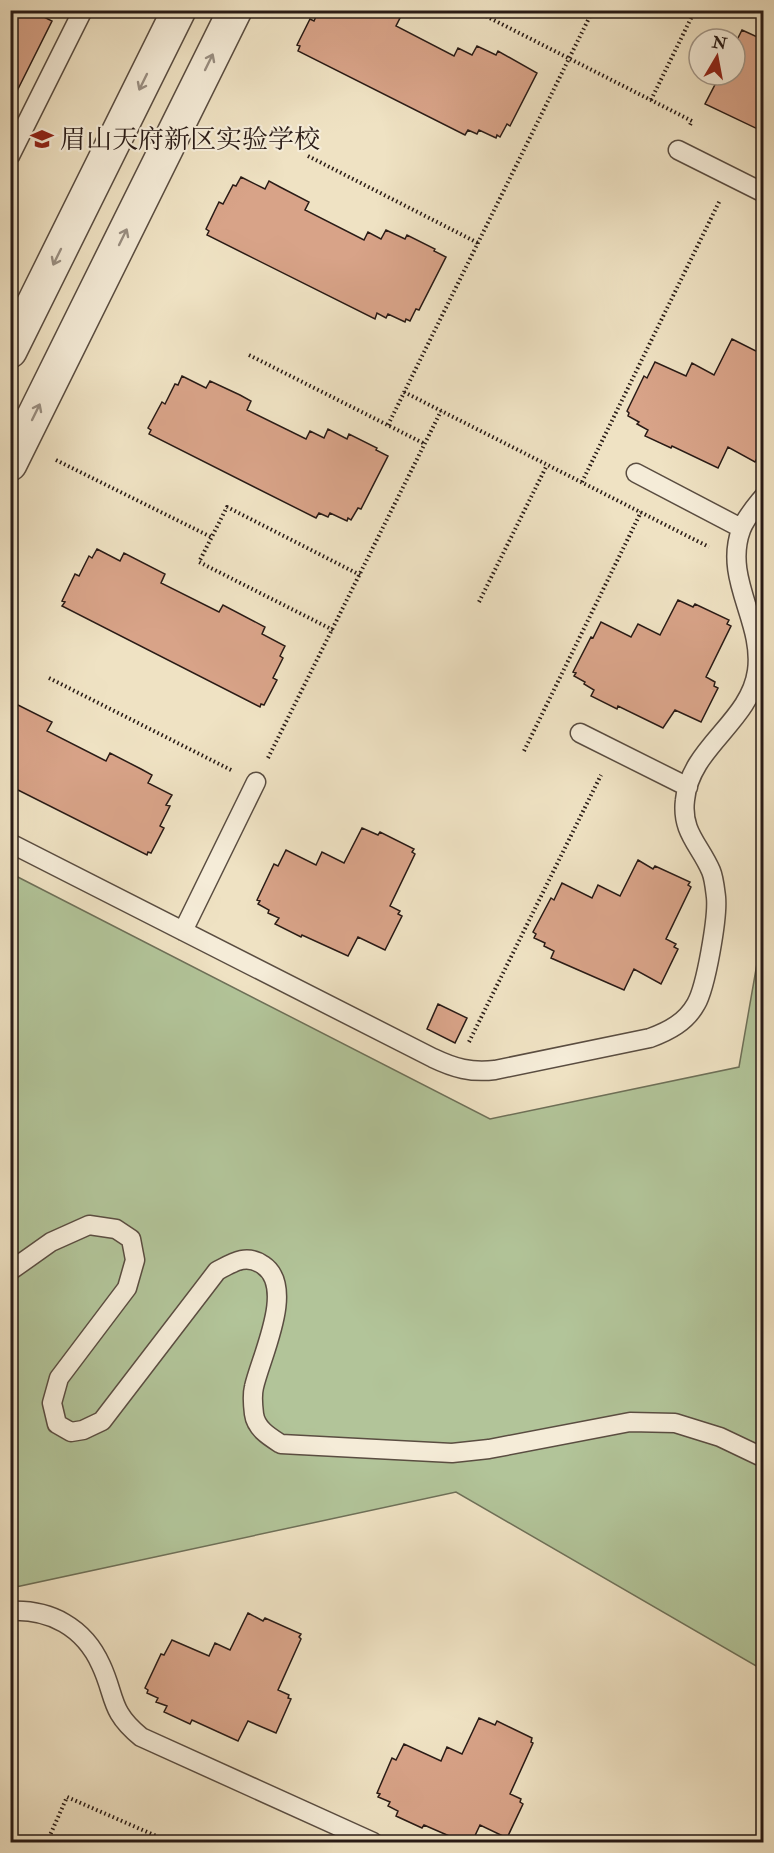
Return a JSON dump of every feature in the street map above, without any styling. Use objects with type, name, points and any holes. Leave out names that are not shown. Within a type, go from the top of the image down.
[{"type":"street","points":[[10,351],[178,10]]},
{"type":"street","points":[[10,464],[235,10]]},
{"type":"lane","points":[[10,156],[83,10]]},
{"type":"lane","points":[[678,150],[764,193]]},
{"type":"lane","points":[[636,473],[741,528]]},
{"type":"lane","points":[[10,843],[456,1068],[482,1072],[495,1070],[665,1033],[678,1025],[696,1004],[705,981],[716,914],[716,898],[711,872],[689,833],[685,817],[685,800],[694,769],[744,705],[757,674],[757,645],[736,569],[735,553],[741,528],[764,496]]},
{"type":"lane","points":[[580,733],[688,787]]},
{"type":"lane","points":[[183,931],[256,782]]},
{"type":"lane","points":[[10,1271],[51,1242],[89,1225],[116,1229],[131,1239],[135,1260],[127,1288],[59,1378],[52,1403],[57,1424],[71,1432],[83,1430],[102,1421],[217,1271],[237,1260],[256,1260],[270,1269],[277,1289],[277,1309],[254,1389],[254,1417],[266,1434],[281,1444],[452,1453],[489,1449],[630,1422],[641,1422],[675,1423],[720,1437],[764,1458]]},
{"type":"lane","points":[[10,1611],[44,1613],[56,1618],[82,1636],[100,1663],[120,1717],[141,1737],[373,1842]]},
{"type":"path","points":[[474,10],[692,120],[678,150]]},
{"type":"path","points":[[388,425],[593,10]]},
{"type":"path","points":[[651,100],[695,10]]},
{"type":"path","points":[[308,156],[478,243]]},
{"type":"path","points":[[582,483],[732,177]]},
{"type":"path","points":[[249,355],[425,444]]},
{"type":"path","points":[[405,392],[736,561]]},
{"type":"path","points":[[49,678],[256,782],[441,411]]},
{"type":"path","points":[[56,460],[212,537]]},
{"type":"path","points":[[479,602],[547,465]]},
{"type":"path","points":[[333,630],[199,562],[227,507],[360,574]]},
{"type":"path","points":[[524,751],[641,512]]},
{"type":"path","points":[[456,1068],[614,750]]},
{"type":"path","points":[[47,1842],[67,1797],[170,1842]]},
{"type":"green space","points":[[10,873],[490,1119],[739,1067],[763,929],[763,1670],[456,1492],[11,1588]]},
{"type":"building","points":[[10,10],[30,10],[52,21],[10,105]]},
{"type":"building","points":[[319,10],[385,10],[400,18],[396,26],[454,56],[458,48],[472,55],[477,46],[496,55],[498,51],[537,73],[510,126],[507,124],[500,137],[497,135],[496,138],[479,130],[477,134],[468,130],[465,135],[298,51],[300,46],[297,45],[310,19],[314,21]]},
{"type":"building","points":[[747,32],[764,40],[764,132],[705,104],[714,87],[747,87]]},
{"type":"building","points":[[241,177],[265,189],[269,181],[309,202],[305,210],[364,240],[368,232],[381,239],[386,230],[405,239],[407,235],[446,257],[419,310],[416,309],[410,321],[406,319],[405,322],[388,314],[386,318],[377,313],[375,319],[207,235],[209,231],[206,229],[219,202],[223,204],[233,185],[236,186]]},
{"type":"building","points":[[732,339],[764,355],[764,444],[755,462],[728,447],[718,468],[645,436],[648,430],[628,416],[627,411],[644,376],[647,378],[655,362],[686,376],[692,363],[714,375]]},
{"type":"building","points":[[182,376],[206,388],[210,381],[240,395],[251,401],[247,410],[306,439],[310,431],[324,438],[328,429],[347,439],[349,434],[388,456],[361,509],[358,508],[351,520],[348,518],[347,521],[330,513],[328,517],[319,513],[316,518],[149,434],[151,430],[148,428],[162,402],[165,404],[175,384],[178,385]]},
{"type":"building","points":[[97,549],[120,561],[124,553],[165,574],[161,583],[219,612],[223,605],[265,627],[262,634],[285,646],[280,656],[283,658],[273,678],[277,680],[264,705],[261,704],[260,707],[62,606],[65,602],[62,601],[75,574],[79,576],[89,556],[92,558]]},
{"type":"building","points":[[678,600],[693,607],[695,604],[729,620],[727,624],[731,626],[706,677],[715,682],[714,686],[718,688],[701,722],[675,710],[663,728],[618,706],[617,709],[591,696],[594,690],[574,676],[576,673],[573,672],[601,622],[631,637],[638,624],[660,635]]},
{"type":"building","points":[[10,701],[52,722],[47,731],[106,761],[110,753],[152,775],[148,783],[172,795],[166,805],[170,806],[160,826],[164,828],[151,853],[148,852],[147,855],[10,786]]},
{"type":"building","points":[[362,828],[378,835],[380,832],[414,849],[412,852],[415,854],[390,906],[400,911],[398,914],[402,916],[385,950],[358,937],[348,956],[275,924],[279,918],[268,913],[269,910],[258,904],[260,901],[257,900],[274,864],[278,866],[286,850],[316,865],[322,852],[344,863]]},
{"type":"building","points":[[638,860],[653,869],[655,866],[690,882],[688,885],[691,887],[666,939],[676,944],[674,947],[678,949],[661,984],[634,969],[624,990],[551,958],[554,951],[544,946],[545,943],[534,938],[536,934],[533,932],[551,898],[554,900],[562,883],[592,898],[598,885],[620,896]]},
{"type":"building","points":[[438,1004],[467,1018],[455,1043],[427,1029]]},
{"type":"building","points":[[248,1613],[263,1621],[265,1618],[301,1634],[299,1637],[301,1639],[278,1690],[289,1695],[288,1698],[291,1699],[276,1733],[248,1721],[238,1741],[192,1720],[190,1724],[164,1712],[167,1706],[156,1702],[158,1698],[147,1693],[148,1690],[145,1688],[161,1654],[164,1655],[172,1640],[209,1656],[215,1643],[230,1650]]},
{"type":"building","points":[[479,1718],[495,1725],[497,1721],[532,1738],[533,1743],[510,1794],[521,1799],[520,1802],[523,1804],[507,1838],[480,1825],[472,1842],[463,1842],[396,1816],[398,1811],[388,1806],[390,1802],[378,1797],[380,1794],[377,1793],[392,1758],[396,1760],[404,1744],[441,1761],[447,1747],[462,1754]]},
{"type":"place","name":"眉山天府新区实验学校","points":[[42,139]]}]
